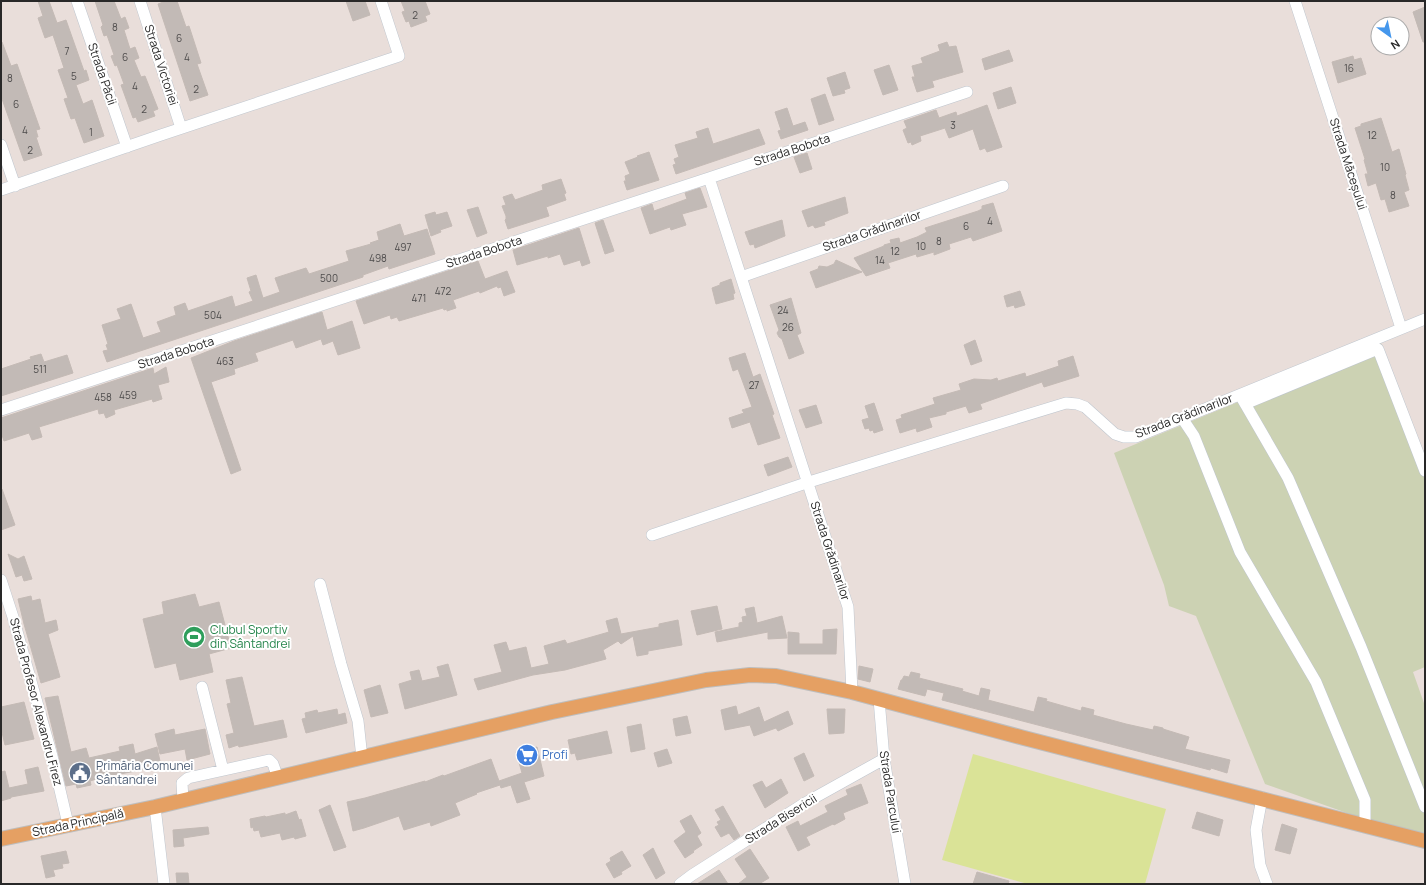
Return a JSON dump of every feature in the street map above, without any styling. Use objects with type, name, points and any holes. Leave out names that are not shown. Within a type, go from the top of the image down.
[{"type":"main road","name":"Strada Principală","points":[[1,839],[183,800],[552,712],[706,680],[750,675],[776,676],[852,692],[1425,841]]},
{"type":"street","name":"Strada Păcii","points":[[77,1],[127,147]]},
{"type":"street","name":"Strada Victoriei","points":[[140,1],[181,128]]},
{"type":"street","points":[[1,190],[181,128],[399,56],[381,1]]},
{"type":"street","name":"Strada Măceșului","points":[[1295,1],[1401,328]]},
{"type":"street","name":"Strada Bobota","points":[[1,410],[967,92]]},
{"type":"street","points":[[1,145],[15,186]]},
{"type":"street","name":"Strada Grădinarilor","points":[[708,178],[809,482],[848,607],[852,692]]},
{"type":"street","name":"Strada Grădinarilor","points":[[741,277],[1004,186]]},
{"type":"street","name":"Strada Grădinarilor","points":[[652,535],[809,482],[1066,403],[1085,406],[1115,434],[1124,437],[1136,437],[1182,418],[1242,399],[1401,328],[1425,319]]},
{"type":"street","points":[[1425,471],[1378,349],[1242,399],[1288,478],[1361,647],[1425,807]]},
{"type":"street","points":[[1182,418],[1194,436],[1240,552],[1316,682],[1365,800],[1365,826]]},
{"type":"street","points":[[320,584],[358,721],[362,758]]},
{"type":"street","name":"Strada Profesor Alexandru Firez","points":[[2,585],[13,616],[50,749],[68,824]]},
{"type":"street","points":[[202,687],[223,770]]},
{"type":"street","name":"Strada Parcului","points":[[879,699],[884,759],[905,884]]},
{"type":"street","name":"Strada Bisericii","points":[[680,884],[805,803],[884,759]]},
{"type":"street","points":[[183,800],[182,783],[185,779],[223,770],[269,760],[273,764],[278,778]]},
{"type":"street","points":[[1262,798],[1256,830],[1260,865],[1267,884]]},
{"type":"street","points":[[155,806],[164,884]]},
{"type":"green space","points":[[1381,343],[1425,458],[1425,667],[1413,672],[1425,706],[1425,835],[1364,819],[1265,784],[1196,616],[1169,606],[1164,585],[1114,453]]},
{"type":"green space","points":[[973,754],[1166,809],[1145,884],[1028,884],[942,860]]},
{"type":"building","points":[[38,1],[49,1],[57,23],[66,20],[84,71],[86,70],[89,80],[76,85],[83,104],[92,100],[104,136],[84,143],[75,118],[71,119],[64,99],[68,98],[58,70],[64,68],[53,35],[45,38],[38,18],[43,16]]},
{"type":"building","points":[[95,1],[114,1],[121,19],[125,17],[129,28],[124,30],[130,49],[135,47],[139,58],[134,60],[141,77],[145,76],[158,109],[153,111],[155,116],[138,122],[136,117],[133,118],[121,85],[124,84],[117,65],[115,66],[111,56],[114,55],[107,35],[104,36],[101,27],[103,25]]},
{"type":"building","points":[[166,1],[177,1],[186,27],[189,26],[201,63],[197,64],[208,95],[190,101],[158,4]]},
{"type":"building","points":[[346,1],[365,1],[370,15],[353,21]]},
{"type":"building","points":[[401,1],[425,1],[430,14],[425,16],[427,21],[411,27],[409,21],[406,22],[402,12],[405,11]]},
{"type":"building","points":[[1425,7],[1425,42],[1423,42],[1413,12]]},
{"type":"building","points":[[1,42],[11,66],[17,64],[40,129],[36,130],[38,137],[36,137],[42,155],[24,161],[1,96]]},
{"type":"building","points":[[947,42],[949,47],[956,46],[963,72],[932,81],[934,87],[917,92],[912,77],[915,77],[912,66],[923,63],[921,58],[940,51],[938,45]]},
{"type":"building","points":[[1009,50],[1013,61],[985,70],[982,59]]},
{"type":"building","points":[[1353,56],[1354,60],[1361,58],[1366,74],[1338,83],[1332,62]]},
{"type":"building","points":[[889,65],[898,90],[883,95],[874,70]]},
{"type":"building","points":[[845,72],[850,88],[844,90],[845,93],[833,96],[827,78]]},
{"type":"building","points":[[1011,87],[1016,103],[998,109],[993,93]]},
{"type":"building","points":[[825,94],[834,120],[819,125],[811,99]]},
{"type":"building","points":[[987,105],[1002,147],[987,152],[985,148],[980,150],[973,129],[949,138],[945,128],[920,136],[921,141],[912,145],[911,142],[908,143],[903,130],[907,128],[904,121],[936,110],[939,118],[956,112],[957,116]]},
{"type":"building","points":[[787,108],[793,126],[805,122],[808,130],[781,139],[778,131],[781,130],[775,112]]},
{"type":"building","points":[[1381,118],[1392,152],[1399,149],[1409,190],[1404,192],[1409,206],[1389,212],[1385,199],[1381,200],[1376,183],[1368,186],[1365,174],[1368,174],[1365,159],[1355,128],[1361,126],[1361,124]]},
{"type":"building","points":[[708,128],[713,144],[759,129],[765,144],[676,174],[673,165],[676,164],[674,159],[679,157],[675,145],[698,138],[696,132]]},
{"type":"building","points":[[649,152],[659,180],[627,190],[624,181],[626,181],[625,176],[630,174],[625,162]]},
{"type":"building","points":[[807,153],[812,169],[800,173],[794,157]]},
{"type":"building","points":[[561,179],[566,193],[564,194],[566,200],[546,207],[549,216],[508,229],[505,220],[506,216],[502,206],[506,205],[503,197],[512,194],[515,200],[543,190],[542,185]]},
{"type":"building","points":[[700,188],[707,207],[682,214],[686,225],[671,230],[670,227],[650,234],[641,208],[652,204],[654,211],[687,199],[685,193]]},
{"type":"building","points":[[845,197],[848,213],[824,222],[825,225],[815,228],[813,225],[808,227],[802,211]]},
{"type":"building","points":[[993,203],[1002,231],[973,241],[971,237],[949,244],[950,249],[934,255],[934,252],[917,257],[916,254],[888,263],[890,268],[866,276],[854,258],[891,243],[890,240],[899,238],[900,243],[917,237],[927,232],[925,228],[978,211],[982,209],[982,206]]},
{"type":"building","points":[[478,207],[487,233],[477,237],[467,210]]},
{"type":"building","points":[[435,212],[436,215],[447,212],[452,226],[440,230],[441,232],[431,236],[425,215]]},
{"type":"building","points":[[603,220],[614,251],[605,254],[595,223]]},
{"type":"building","points":[[782,220],[785,236],[755,248],[754,244],[750,245],[745,232]]},
{"type":"building","points":[[400,224],[404,236],[427,229],[435,254],[389,269],[388,266],[363,275],[363,277],[107,362],[103,351],[108,350],[106,345],[108,344],[102,325],[121,319],[117,309],[131,304],[143,338],[161,332],[157,322],[176,315],[174,307],[185,303],[188,311],[232,296],[235,307],[253,301],[249,292],[251,291],[247,278],[256,275],[263,298],[280,292],[275,278],[306,268],[309,274],[349,261],[346,251],[371,244],[370,243],[379,240],[377,232]]},
{"type":"building","points":[[579,228],[590,263],[582,266],[580,260],[564,265],[560,254],[517,265],[513,250]]},
{"type":"building","points":[[836,260],[862,272],[816,288],[810,272],[818,269],[819,266],[827,267],[834,264]]},
{"type":"building","points":[[478,261],[485,279],[507,271],[515,292],[504,296],[501,287],[498,288],[497,286],[480,293],[479,291],[453,300],[456,308],[447,311],[447,309],[444,310],[443,308],[399,321],[397,317],[391,319],[390,315],[364,324],[356,301]]},
{"type":"building","points":[[731,279],[735,293],[733,294],[734,299],[716,304],[712,288]]},
{"type":"building","points":[[1020,291],[1025,305],[1015,308],[1014,305],[1007,307],[1004,296]]},
{"type":"building","points":[[791,298],[801,333],[797,335],[804,353],[789,359],[782,339],[777,333],[779,330],[770,305]]},
{"type":"building","points":[[322,312],[327,330],[352,321],[360,348],[338,355],[333,341],[323,345],[321,339],[296,348],[293,340],[255,353],[258,361],[234,369],[235,374],[211,382],[241,470],[231,474],[191,358],[234,341]]},
{"type":"building","points":[[975,340],[982,361],[971,365],[964,345]]},
{"type":"building","points":[[745,353],[753,377],[760,374],[774,414],[772,415],[780,438],[758,445],[750,422],[732,428],[729,418],[744,413],[742,410],[752,407],[738,369],[733,371],[729,358]]},
{"type":"building","points":[[41,354],[44,362],[67,355],[73,373],[1,396],[1,369]]},
{"type":"building","points":[[1073,356],[1079,376],[1044,387],[1042,382],[980,404],[982,409],[969,413],[966,406],[946,412],[946,414],[929,418],[932,427],[917,432],[916,428],[900,433],[896,420],[902,418],[901,415],[935,404],[933,398],[961,390],[959,384],[974,379],[991,380],[997,378],[998,381],[1025,373],[1026,377],[1059,366],[1058,361]]},
{"type":"building","points":[[166,367],[169,382],[158,385],[162,399],[153,402],[152,399],[114,410],[115,414],[106,418],[104,413],[99,414],[98,409],[39,427],[42,437],[32,440],[29,433],[4,441],[1,432],[1,418],[153,368],[154,374]]},
{"type":"building","points":[[874,403],[883,430],[874,433],[873,430],[870,431],[869,428],[865,429],[862,420],[869,418],[865,406]]},
{"type":"building","points":[[816,405],[822,423],[806,428],[799,410]]},
{"type":"building","points":[[788,457],[792,467],[768,476],[764,465]]},
{"type":"building","points":[[1,489],[15,525],[1,530]]},
{"type":"building","points":[[8,554],[18,559],[24,556],[32,579],[24,581],[22,575],[16,577]]},
{"type":"building","points":[[195,594],[199,607],[219,602],[231,648],[209,654],[213,672],[180,680],[176,663],[155,668],[143,619],[164,614],[162,602]]},
{"type":"building","points":[[31,596],[32,601],[40,599],[45,623],[56,620],[58,630],[48,634],[60,677],[41,683],[18,599]]},
{"type":"building","points":[[717,606],[722,629],[697,635],[691,611]]},
{"type":"building","points":[[754,607],[757,623],[782,616],[787,638],[768,639],[768,632],[717,642],[715,632],[739,627],[739,623],[743,622],[742,617],[747,616],[745,609]]},
{"type":"building","points":[[617,618],[621,634],[659,627],[659,624],[678,620],[682,645],[648,651],[648,654],[637,656],[633,636],[621,644],[618,641],[603,650],[606,659],[565,670],[533,675],[478,690],[474,679],[502,672],[494,645],[506,642],[509,651],[526,647],[531,668],[549,664],[544,646],[565,640],[567,644],[609,632],[606,621]]},
{"type":"building","points":[[837,629],[836,654],[788,654],[788,632],[799,633],[799,644],[823,644],[823,630]]},
{"type":"building","points":[[448,664],[457,695],[405,709],[399,684],[412,680],[410,672],[419,670],[422,681],[440,677],[437,667]]},
{"type":"building","points":[[859,666],[873,669],[870,682],[858,679]]},
{"type":"building","points":[[911,672],[920,674],[919,678],[963,689],[962,691],[979,696],[981,688],[990,690],[988,700],[1034,712],[1038,697],[1047,699],[1046,701],[1081,711],[1082,707],[1094,710],[1093,715],[1126,724],[1153,730],[1154,726],[1163,728],[1189,737],[1185,749],[1230,760],[1227,773],[1211,768],[1210,770],[942,700],[944,693],[927,689],[925,696],[898,689],[904,676],[909,677]]},
{"type":"building","points":[[242,677],[254,726],[283,720],[287,737],[239,747],[238,745],[229,748],[226,735],[234,733],[227,704],[231,703],[226,680]]},
{"type":"building","points":[[380,685],[388,713],[371,717],[364,690]]},
{"type":"building","points":[[58,696],[71,752],[86,748],[89,758],[120,751],[119,747],[133,744],[135,754],[157,747],[161,766],[100,778],[90,781],[91,785],[77,788],[76,784],[66,786],[45,698]]},
{"type":"building","points":[[24,702],[34,739],[5,745],[1,728],[1,707]]},
{"type":"building","points":[[736,706],[738,715],[759,707],[764,722],[788,711],[793,724],[778,731],[776,728],[754,736],[750,725],[725,730],[721,710]]},
{"type":"building","points":[[337,709],[338,715],[345,713],[347,723],[306,733],[302,719],[306,718],[305,713],[317,710],[318,713]]},
{"type":"building","points":[[827,709],[845,709],[844,733],[829,734]]},
{"type":"building","points":[[687,716],[691,733],[676,736],[673,719]]},
{"type":"building","points":[[641,724],[645,749],[631,752],[627,727]]},
{"type":"building","points":[[174,729],[175,735],[205,729],[210,754],[187,760],[185,749],[160,754],[155,734]]},
{"type":"building","points":[[607,731],[612,753],[577,760],[575,753],[571,754],[568,740]]},
{"type":"building","points":[[537,747],[544,776],[524,782],[530,799],[517,803],[511,785],[501,788],[500,785],[476,793],[477,794],[455,803],[460,815],[431,826],[430,822],[404,830],[399,816],[353,831],[347,802],[425,782],[491,759],[499,781],[522,773],[516,752]]},
{"type":"building","points":[[667,749],[672,763],[658,767],[654,753]]},
{"type":"building","points":[[804,753],[814,776],[804,781],[794,758]]},
{"type":"building","points":[[38,767],[44,791],[11,797],[1,801],[1,772],[5,771],[9,788],[28,784],[25,770]]},
{"type":"building","points":[[781,779],[788,793],[765,808],[753,785],[762,781],[766,788]]},
{"type":"building","points":[[861,784],[868,803],[843,813],[845,819],[806,837],[810,845],[798,851],[786,827],[798,821],[800,826],[828,812],[825,806],[848,795],[846,790]]},
{"type":"building","points":[[330,805],[346,847],[334,851],[319,810]]},
{"type":"building","points":[[723,806],[740,836],[734,840],[729,833],[721,837],[715,827],[719,825],[717,822],[721,820],[715,810]]},
{"type":"building","points":[[296,811],[299,820],[301,819],[306,836],[282,840],[280,833],[261,837],[259,830],[254,831],[253,827],[251,828],[250,819],[285,813],[285,815]]},
{"type":"building","points":[[1197,812],[1223,820],[1219,836],[1192,828]]},
{"type":"building","points":[[691,815],[701,833],[697,836],[702,845],[685,858],[674,841],[686,832],[680,821]]},
{"type":"building","points":[[1282,824],[1297,829],[1290,854],[1275,850]]},
{"type":"building","points":[[208,827],[209,834],[183,838],[184,846],[174,847],[173,830]]},
{"type":"building","points":[[653,848],[665,873],[656,879],[643,855]]},
{"type":"building","points":[[750,849],[769,878],[759,884],[738,884],[747,877],[735,859]]},
{"type":"building","points":[[66,851],[69,863],[62,864],[63,868],[53,870],[55,876],[46,878],[41,856]]},
{"type":"building","points":[[622,851],[631,866],[621,872],[622,874],[614,878],[606,864],[611,861],[610,858]]},
{"type":"building","points":[[719,870],[728,884],[697,884]]},
{"type":"building","points":[[977,872],[1009,881],[1008,884],[973,884]]},
{"type":"building","points":[[176,873],[188,873],[189,884],[177,884]]},
{"type":"place","name":"Clubul Sportiv din Sântandrei","points":[[194,637]]},
{"type":"place","name":"Profi","points":[[527,755]]},
{"type":"place","name":"Primăria Comunei Sântandrei","points":[[80,773]]}]
